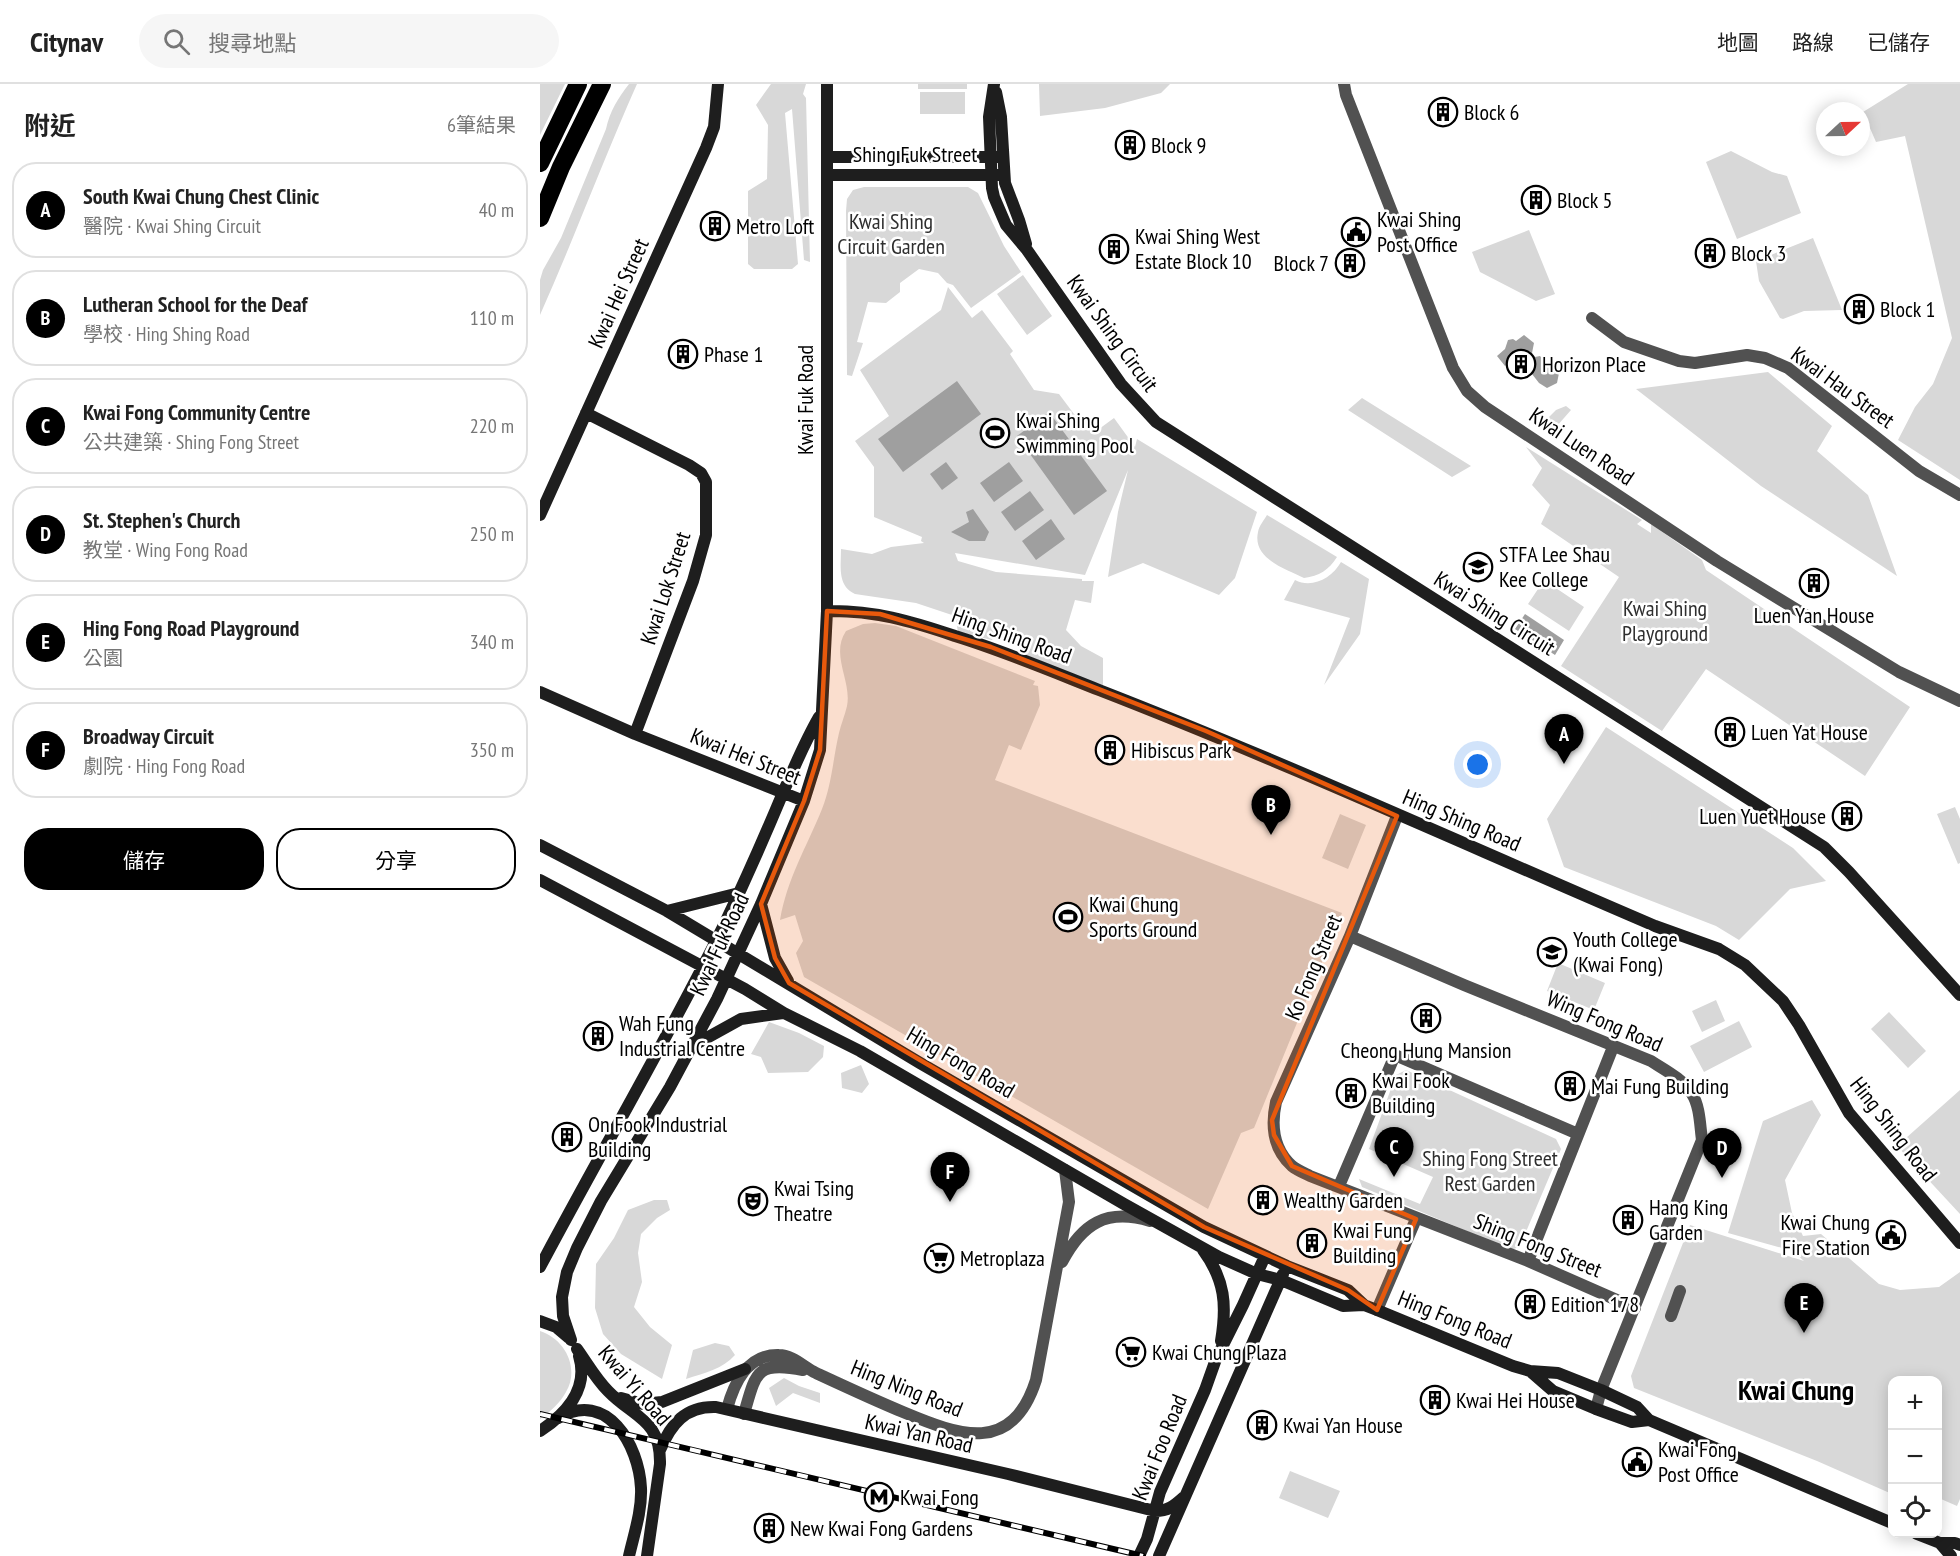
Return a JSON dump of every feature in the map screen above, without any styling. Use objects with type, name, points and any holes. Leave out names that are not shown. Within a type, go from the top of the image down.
[{"type":"highway","points":[[540,163],[578,84]]},
{"type":"highway","points":[[540,218],[561,167],[602,84]]},
{"type":"main road","name":"Kwai Hei Street","points":[[540,515],[706,148],[714,127],[718,84]]},
{"type":"main road","name":"Kwai Fuk Road","points":[[574,1345],[563,1316],[562,1297],[567,1272],[601,1201],[670,1087],[726,980],[804,801],[820,750],[826,610],[827,84]]},
{"type":"main road","name":"Kwai Shing Circuit","points":[[994,85],[989,117],[997,157],[998,175],[994,197],[1006,225],[1027,250],[1121,384],[1156,422],[1206,456],[1824,847],[1960,995]]},
{"type":"main road","name":"Shing Fuk Street","points":[[827,157],[997,157]]},
{"type":"main road","name":"Shing Fuk Street","points":[[827,175],[998,175]]},
{"type":"main road","name":"Kwai Lok Street","points":[[586,412],[690,465],[701,472],[706,482],[706,535],[693,581],[635,734]]},
{"type":"main road","name":"Hing Shing Road","points":[[826,610],[854,610],[880,614],[991,647],[1206,731],[1397,816],[1655,926],[1719,949],[1745,965],[1771,989],[1788,1009],[1849,1113],[1960,1243]]},
{"type":"main road","name":"Kwai Hei Street","points":[[540,692],[635,734],[804,801]]},
{"type":"main road","name":"Kwai Fuk Road","points":[[540,1267],[716,941],[804,743],[820,716]]},
{"type":"main road","name":"Hing Fong Road","points":[[540,844],[667,910],[920,1063],[1204,1227],[1287,1266],[1348,1290],[1364,1305],[1530,1371],[1558,1373],[1601,1390],[1637,1407],[1649,1420],[1888,1521]]},
{"type":"main road","name":"Hing Fong Road","points":[[540,880],[784,1013],[860,1051],[1201,1247],[1257,1274],[1281,1280],[1343,1306],[1364,1305]]},
{"type":"main road","points":[[667,910],[739,893]]},
{"type":"main road","points":[[761,904],[775,958],[789,983]]},
{"type":"main road","points":[[693,1045],[741,1018],[784,1013]]},
{"type":"main road","points":[[1201,1247],[1216,1269],[1224,1295],[1225,1317],[1216,1359]]},
{"type":"main road","name":"Kwai Foo Road","points":[[1139,1556],[1147,1539],[1160,1492],[1205,1390],[1216,1359],[1265,1256]]},
{"type":"main road","name":"Kwai Foo Road","points":[[1159,1556],[1287,1266]]},
{"type":"main road","points":[[540,1320],[556,1327],[574,1345],[582,1368],[575,1397],[558,1418],[540,1431]]},
{"type":"main road","name":"Kwai Yi Road","points":[[574,1345],[607,1390],[649,1426],[657,1439],[660,1450],[658,1482],[646,1556]]},
{"type":"main road","points":[[607,1390],[633,1403],[653,1404],[745,1369]]},
{"type":"main road","name":"Hing Fong Road","points":[[1530,1371],[1552,1391],[1596,1410],[1632,1422],[1649,1420]]},
{"type":"main road","name":"Kwai Yan Road","points":[[660,1450],[670,1428],[683,1415],[707,1407],[727,1409],[1008,1474],[1155,1511]]},
{"type":"main road","name":"Kwai Yi Road","points":[[558,1418],[565,1413],[582,1410],[598,1412],[614,1422],[626,1438],[638,1468],[641,1489],[640,1508],[629,1556]]},
{"type":"main road","points":[[1155,1511],[1164,1511],[1173,1507],[1184,1497]]},
{"type":"main road","points":[[1928,1538],[1940,1543],[1960,1545]]},
{"type":"main road","points":[[1940,1543],[1951,1556]]},
{"type":"street","name":"Kwai Luen Road","points":[[1344,84],[1453,368],[1467,391],[1485,407],[1712,558],[1899,672],[1960,701]]},
{"type":"street","name":"Kwai Hau Street","points":[[1592,318],[1624,342],[1679,361],[1695,363],[1747,355],[1765,357],[1788,368],[1919,471],[1960,495]]},
{"type":"street","name":"Ko Fong Street","points":[[1274,1136],[1272,1120],[1276,1102],[1350,936],[1397,816]]},
{"type":"street","name":"Wing Fong Road","points":[[1350,936],[1651,1061],[1674,1076],[1692,1094],[1699,1115],[1702,1140],[1601,1390],[1596,1410]]},
{"type":"street","points":[[1527,1261],[1613,1047]]},
{"type":"street","points":[[1339,1186],[1395,1054],[1578,1134]]},
{"type":"street","name":"Shing Fong Street","points":[[1274,1136],[1280,1150],[1292,1166],[1310,1176],[1527,1261],[1635,1308]]},
{"type":"street","name":"Hing Ning Road","points":[[745,1369],[760,1359],[786,1356],[813,1371],[894,1408],[951,1431],[965,1434],[979,1433],[996,1430],[1011,1422],[1021,1413],[1036,1380],[1069,1202],[1065,1170]]},
{"type":"street","name":"Hing Ning Road","points":[[1055,1277],[1075,1240],[1085,1229],[1098,1222],[1110,1218],[1135,1217],[1166,1228]]},
{"type":"street","points":[[1377,1310],[1416,1219]]},
{"type":"street","points":[[1671,1316],[1680,1291]]},
{"type":"street","name":"Hing Ning Road","points":[[744,1414],[753,1383],[761,1371],[782,1365],[813,1371]]},
{"type":"street","points":[[727,1409],[737,1381],[745,1369]]},
{"type":"highlighted area","points":[[827,611],[880,614],[991,647],[1206,731],[1397,816],[1272,1120],[1274,1135],[1292,1166],[1416,1219],[1377,1310],[1348,1290],[1204,1227],[789,983],[775,958],[761,904],[804,801],[820,750]]},
{"type":"green space","points":[[540,84],[565,84],[540,135]]},
{"type":"green space","points":[[629,84],[637,84],[540,315],[540,280],[543,270],[561,238],[612,111]]},
{"type":"green space","points":[[771,84],[806,84],[803,94],[806,98],[810,262],[804,260],[792,109],[785,113],[798,264],[792,269],[754,269],[748,264],[748,191],[767,179],[768,125],[756,105]]},
{"type":"green space","points":[[918,84],[967,84],[967,89],[918,89]]},
{"type":"green space","points":[[1039,84],[1170,84],[1161,93],[1105,108],[1040,116]]},
{"type":"green space","points":[[1908,84],[1960,84],[1960,480],[1898,440],[1915,407],[1933,384],[1952,338],[1905,136],[1876,142],[1870,128],[1870,108]]},
{"type":"green space","points":[[920,92],[965,92],[965,114],[920,114]]},
{"type":"green space","points":[[1731,151],[1772,172],[1787,176],[1801,213],[1737,239],[1706,162]]},
{"type":"green space","name":"Kwai Shing Circuit Garden","points":[[864,187],[968,187],[978,193],[1004,246],[1021,272],[971,308],[953,285],[947,283],[938,273],[919,269],[900,283],[900,292],[886,303],[868,302],[857,342],[863,343],[852,376],[847,375],[846,211],[847,199],[853,190]]},
{"type":"green space","points":[[1529,230],[1555,294],[1536,301],[1480,272],[1472,252]]},
{"type":"green space","points":[[1813,238],[1842,310],[1804,311],[1780,318],[1759,281],[1756,261]]},
{"type":"green space","name":"Kwai Shing Circuit Garden","points":[[1023,275],[1052,316],[1027,335],[997,294]]},
{"type":"green space","name":"Kwai Shing Swimming Pool","points":[[948,287],[972,318],[982,310],[1013,351],[1010,354],[1034,390],[1059,394],[1083,426],[1099,429],[1114,418],[1135,447],[1137,439],[1257,512],[1235,578],[1219,595],[1143,563],[1108,577],[1118,512],[1128,470],[1085,575],[955,553],[958,561],[996,572],[1094,581],[1091,603],[1075,600],[1066,630],[1081,646],[1103,658],[1103,686],[1026,655],[1021,637],[997,629],[992,640],[958,632],[955,616],[916,603],[855,594],[845,586],[843,581],[841,549],[872,554],[891,547],[924,543],[921,541],[922,537],[874,517],[874,467],[855,441],[889,416],[860,370],[941,310]]},
{"type":"green space","points":[[1768,372],[1832,426],[1817,451],[1868,495],[1897,576],[1761,486],[1636,389]]},
{"type":"green space","points":[[1362,398],[1471,466],[1452,477],[1348,410]]},
{"type":"green space","points":[[1566,406],[1571,410],[1557,426],[1547,419],[1556,410]]},
{"type":"green space","name":"Kwai Shing Playground","points":[[1526,447],[1642,520],[1637,524],[1651,533],[1651,524],[1702,560],[1706,570],[1910,707],[1865,776],[1706,669],[1662,731],[1561,666],[1619,577],[1541,524],[1550,505],[1532,485],[1542,468]]},
{"type":"green space","points":[[1267,515],[1337,557],[1323,572],[1304,578],[1280,567],[1265,556],[1258,541],[1260,525]]},
{"type":"green space","points":[[1341,562],[1369,579],[1360,634],[1324,685],[1350,618],[1284,600],[1295,580],[1308,583],[1321,580],[1332,573]]},
{"type":"green space","points":[[1544,580],[1584,607],[1569,631],[1528,604]]},
{"type":"green space","name":"Kwai Chung Sports Ground","points":[[863,624],[896,626],[1035,681],[1033,685],[1038,686],[1040,705],[1021,750],[1009,745],[995,780],[1342,913],[1254,1128],[1241,1133],[1208,1209],[804,977],[796,953],[803,941],[795,915],[780,920],[783,905],[792,877],[825,800],[847,706],[847,687],[840,649],[842,640],[846,631]]},
{"type":"green space","points":[[1606,727],[1793,848],[1826,881],[1790,889],[1739,940],[1716,926],[1564,867],[1547,819]]},
{"type":"green space","points":[[1955,807],[1960,819],[1960,863],[1958,864],[1937,814]]},
{"type":"green space","points":[[1340,814],[1366,825],[1348,869],[1322,858]]},
{"type":"green space","points":[[1558,963],[1605,983],[1594,1010],[1547,991]]},
{"type":"green space","points":[[1716,1000],[1725,1021],[1702,1032],[1692,1011]]},
{"type":"green space","points":[[1889,1012],[1926,1051],[1908,1068],[1871,1029]]},
{"type":"green space","points":[[1739,1021],[1752,1047],[1704,1072],[1690,1046]]},
{"type":"green space","points":[[769,1022],[799,1033],[824,1046],[823,1057],[808,1072],[768,1073],[761,1057],[751,1054]]},
{"type":"green space","points":[[861,1065],[869,1084],[862,1093],[842,1088],[841,1073]]},
{"type":"green space","name":"Shing Fong Street Rest Garden","points":[[1406,1070],[1556,1139],[1561,1149],[1520,1246],[1512,1250],[1362,1187],[1359,1179],[1420,1204],[1433,1177],[1369,1149],[1396,1075]]},
{"type":"green space","points":[[1960,1090],[1960,1214],[1897,1146]]},
{"type":"green space","points":[[1812,1100],[1821,1115],[1785,1180],[1792,1213],[1803,1236],[1821,1234],[1879,1284],[1900,1290],[1939,1287],[1960,1272],[1960,1499],[1957,1506],[1942,1499],[1942,1376],[1888,1376],[1888,1492],[1817,1461],[1634,1388],[1631,1376],[1690,1225],[1804,1261],[1793,1251],[1728,1233],[1763,1121]]},
{"type":"green space","points":[[654,1200],[667,1200],[670,1210],[657,1218],[641,1234],[638,1253],[642,1282],[634,1307],[650,1327],[672,1345],[662,1379],[621,1354],[603,1334],[595,1308],[596,1264],[614,1238],[628,1210]]},
{"type":"green space","points":[[540,1331],[549,1335],[563,1347],[571,1364],[571,1373],[570,1383],[564,1396],[540,1419]]},
{"type":"green space","points":[[715,1343],[729,1346],[735,1355],[719,1367],[686,1379],[693,1350]]},
{"type":"green space","points":[[784,1378],[820,1393],[820,1403],[793,1393],[776,1406],[769,1388]]},
{"type":"green space","points":[[1290,1471],[1340,1491],[1328,1518],[1279,1498]]},
{"type":"shaded area","points":[[1524,335],[1534,343],[1532,353],[1535,357],[1540,356],[1557,370],[1559,373],[1557,383],[1547,388],[1514,359],[1505,366],[1497,356],[1505,349],[1508,340],[1516,341]]},
{"type":"shaded area","points":[[957,381],[981,414],[903,472],[878,439]]},
{"type":"shaded area","points":[[1049,412],[1107,491],[1074,515],[1017,436]]},
{"type":"shaded area","points":[[946,462],[958,478],[942,490],[930,474]]},
{"type":"shaded area","points":[[1009,462],[1023,481],[994,502],[980,483]]},
{"type":"shaded area","points":[[1030,491],[1044,510],[1015,531],[1001,512]]},
{"type":"shaded area","points":[[973,509],[989,532],[985,541],[969,541],[951,532],[969,522],[966,512]]},
{"type":"shaded area","points":[[1051,519],[1065,539],[1036,560],[1022,541]]},
{"type":"shaded area","points":[[1525,614],[1564,640],[1555,655],[1515,629]]},
{"type":"railway","points":[[540,1414],[1143,1556]]},
{"type":"place","name":"Block 6","points":[[1443,112]]},
{"type":"place","name":"Block 9","points":[[1130,145]]},
{"type":"place","name":"Block 5","points":[[1536,200]]},
{"type":"place","name":"Metro Loft","points":[[715,226]]},
{"type":"place","name":"Kwai Shing Post Office","points":[[1356,232]]},
{"type":"place","name":"Kwai Shing West Estate Block 10","points":[[1114,249]]},
{"type":"place","name":"Block 3","points":[[1710,253]]},
{"type":"place","name":"Block 7","points":[[1350,263]]},
{"type":"place","name":"Block 1","points":[[1859,309]]},
{"type":"place","name":"Phase 1","points":[[683,354]]},
{"type":"place","name":"Horizon Place","points":[[1521,364]]},
{"type":"place","name":"Kwai Shing Swimming Pool","points":[[995,433]]},
{"type":"place","name":"STFA Lee Shau Kee College","points":[[1478,567]]},
{"type":"place","name":"Luen Yan House","points":[[1814,583]]},
{"type":"place","name":"Luen Yat House","points":[[1730,732]]},
{"type":"place","name":"Hibiscus Park","points":[[1110,750]]},
{"type":"place","name":"South Kwai Chung Chest Clinic","points":[[1564,764]]},
{"type":"place","name":"Luen Yuet House","points":[[1847,816]]},
{"type":"place","name":"Lutheran School for the Deaf","points":[[1271,835]]},
{"type":"place","name":"Kwai Chung Sports Ground","points":[[1068,917]]},
{"type":"place","name":"Youth College (Kwai Fong)","points":[[1552,952]]},
{"type":"place","name":"Cheong Hung Mansion","points":[[1426,1018]]},
{"type":"place","name":"Wah Fung Industrial Centre","points":[[598,1036]]},
{"type":"place","name":"Mai Fung Building","points":[[1570,1086]]},
{"type":"place","name":"Kwai Fook Building","points":[[1351,1093]]},
{"type":"place","name":"On Fook Industrial Building","points":[[567,1137]]},
{"type":"place","name":"Kwai Fong Community Centre","points":[[1394,1177]]},
{"type":"place","name":"St. Stephen's Church","points":[[1722,1178]]},
{"type":"place","name":"Wealthy Garden","points":[[1263,1200]]},
{"type":"place","name":"Kwai Tsing Theatre","points":[[753,1201]]},
{"type":"place","name":"Broadway Circuit","points":[[950,1202]]},
{"type":"place","name":"Hang King Garden","points":[[1628,1220]]},
{"type":"place","name":"Kwai Chung Fire Station","points":[[1891,1235]]},
{"type":"place","name":"Kwai Fung Building","points":[[1312,1243]]},
{"type":"place","name":"Metroplaza","points":[[939,1258]]},
{"type":"place","name":"Edition 178","points":[[1530,1304]]},
{"type":"place","name":"Hing Fong Road Playground","points":[[1804,1333]]},
{"type":"place","name":"Kwai Chung Plaza","points":[[1131,1352]]},
{"type":"place","name":"Kwai Hei House","points":[[1435,1400]]},
{"type":"place","name":"Kwai Yan House","points":[[1262,1425]]},
{"type":"place","name":"Kwai Fong Post Office","points":[[1637,1462]]},
{"type":"place","name":"Kwai Fong","points":[[879,1497]]},
{"type":"place","name":"New Kwai Fong Gardens","points":[[769,1528]]},
{"type":"district","name":"Kwai Chung","points":[[1796,1390]]}]
